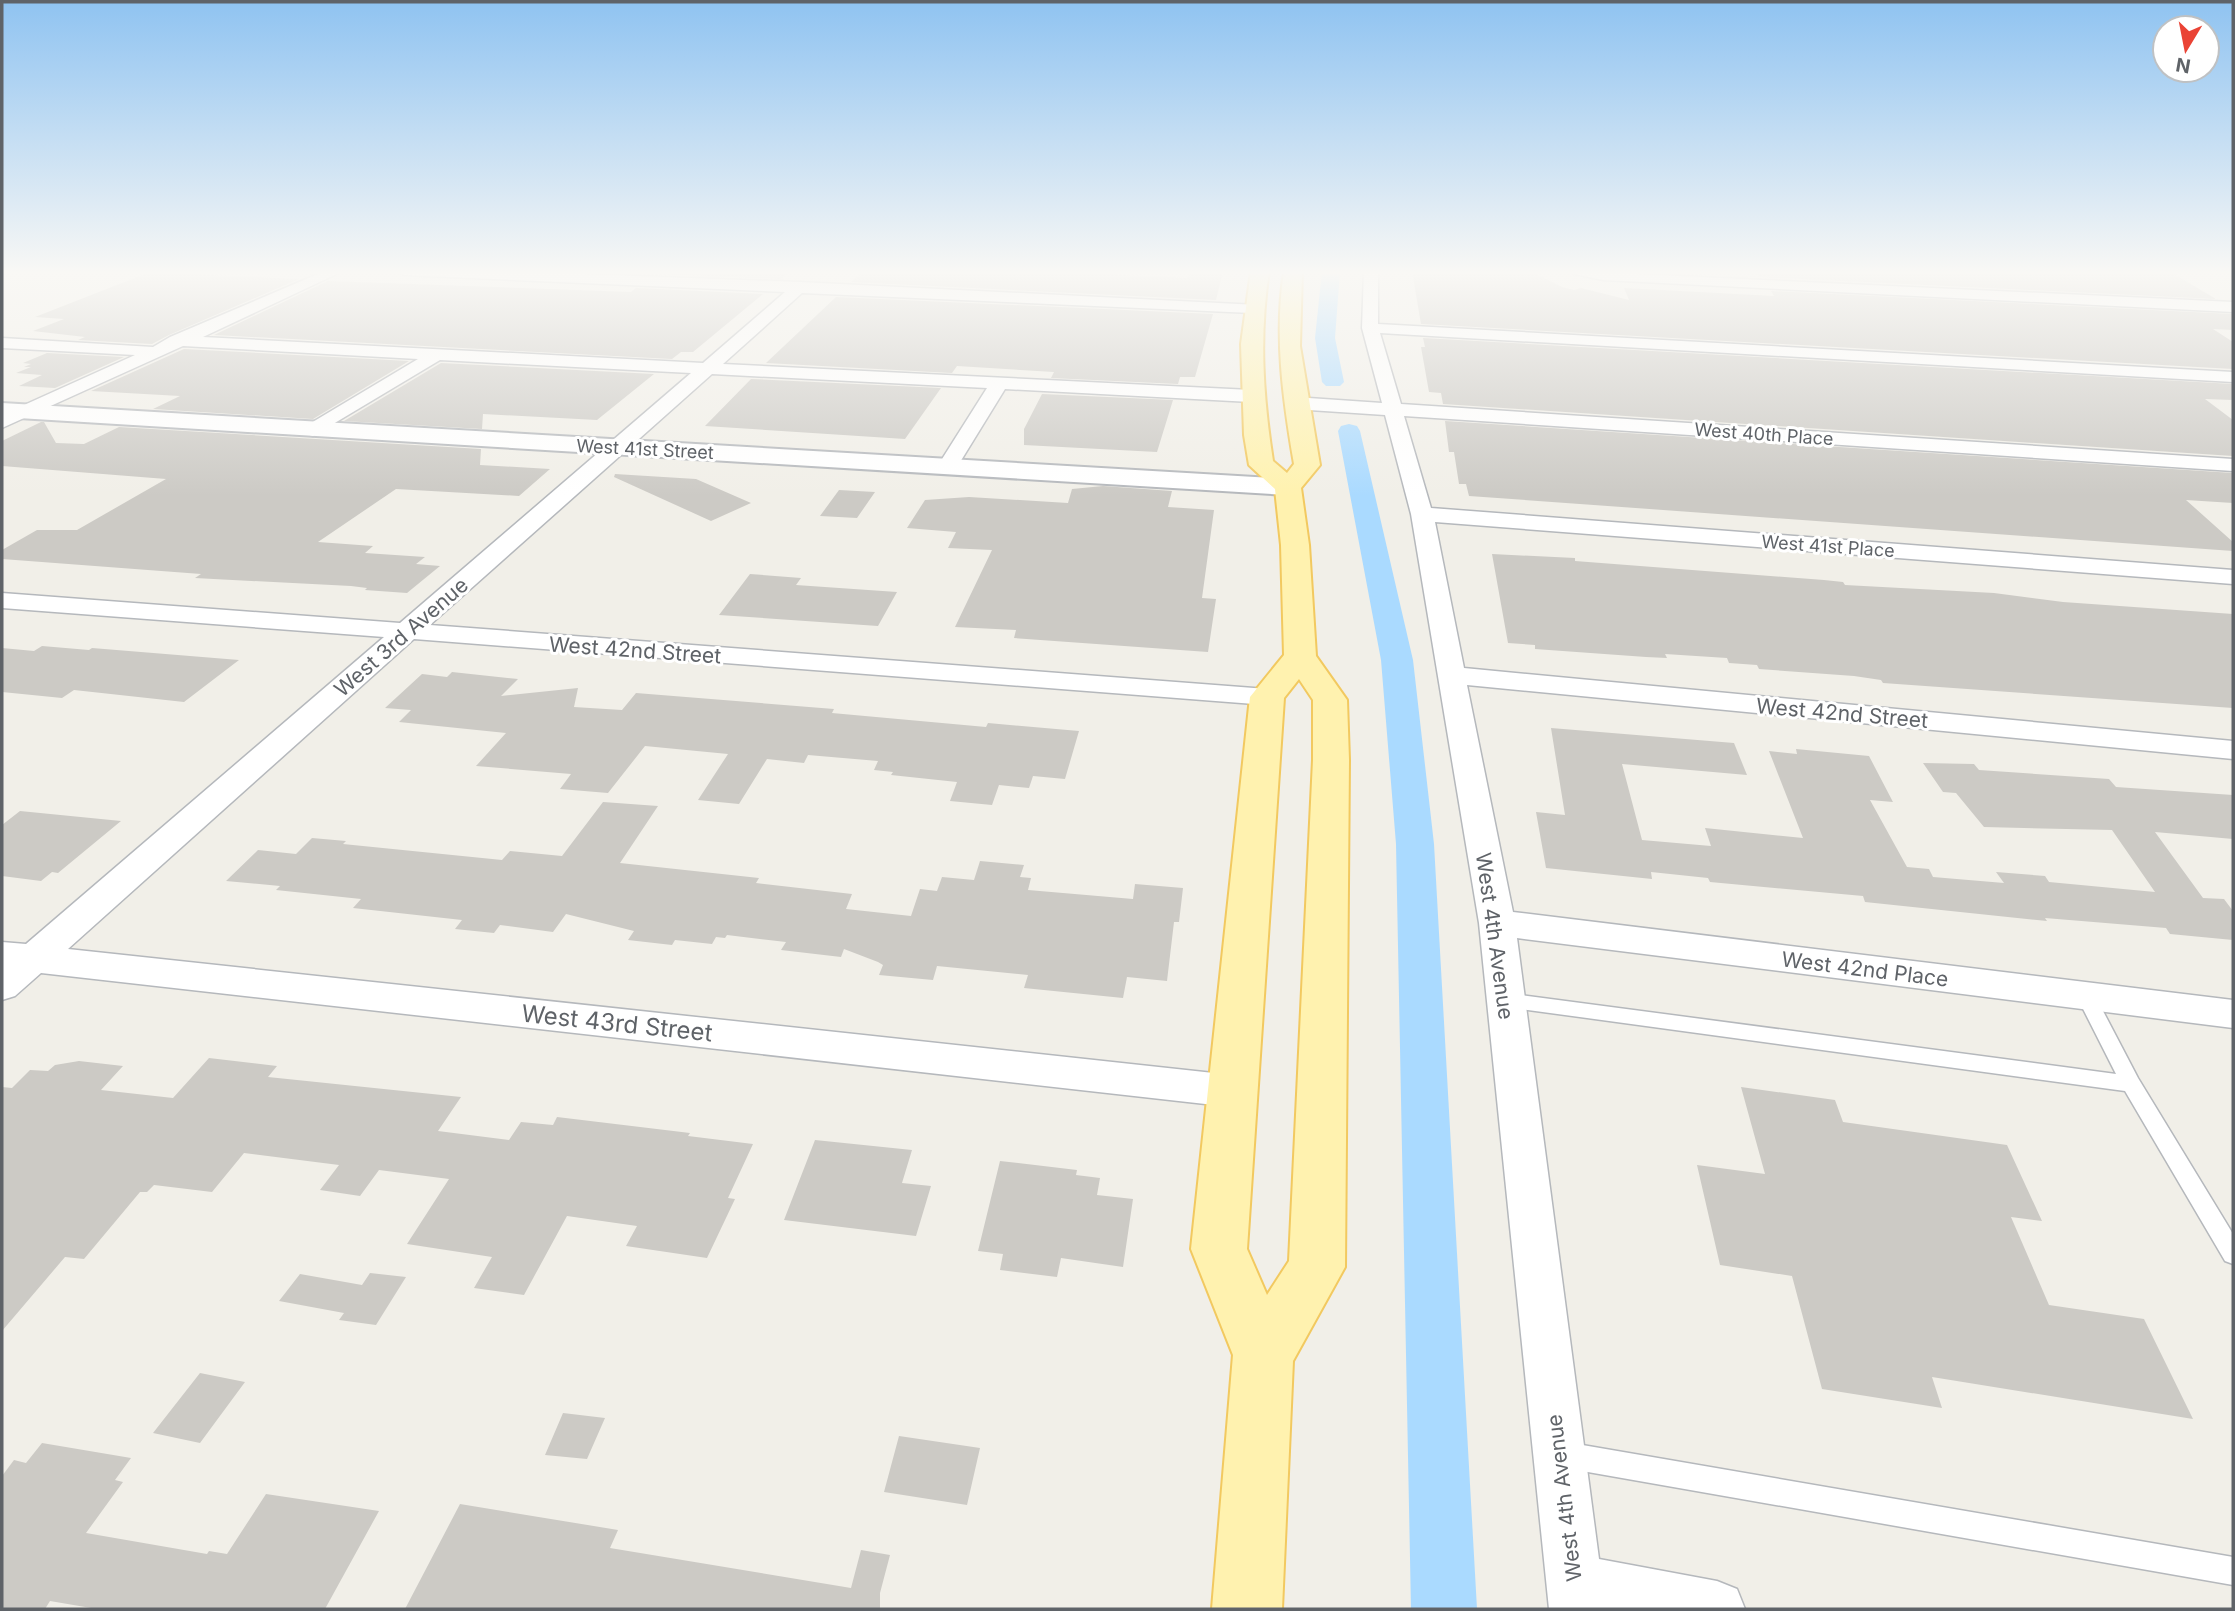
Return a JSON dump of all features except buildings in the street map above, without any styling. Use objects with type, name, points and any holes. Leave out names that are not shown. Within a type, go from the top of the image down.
[{"type":"main road","points":[[1250,346],[1251,396],[1262,465],[1289,487],[1295,545],[1300,656],[1330,700],[1326,1005],[1317,1267],[1263,1355]]},
{"type":"main road","points":[[1289,346],[1294,403],[1307,465],[1289,487]]},
{"type":"main road","points":[[1247,1609],[1263,1355],[1219,1249],[1268,697],[1300,656]]},
{"type":"street","points":[[55,346],[152,352]]},
{"type":"street","points":[[2,422],[13,411],[165,346]]},
{"type":"street","points":[[272,346],[1251,396]]},
{"type":"street","name":"West 3rd Avenue","points":[[2,986],[18,957],[407,633],[735,346]]},
{"type":"street","name":"West 4th Avenue","points":[[1375,346],[1422,514],[1497,923],[1575,1595]]},
{"type":"street","points":[[1690,346],[2233,377]]},
{"type":"street","points":[[313,430],[436,355]]},
{"type":"street","points":[[947,467],[999,383]]},
{"type":"street","name":"West 40th Place","points":[[1294,403],[2233,465]]},
{"type":"street","name":"West 41st Street","points":[[13,411],[1289,487]]},
{"type":"street","name":"West 41st Place","points":[[1422,514],[2233,577]]},
{"type":"street","name":"West 42nd Street","points":[[2,600],[1268,697]]},
{"type":"street","name":"West 42nd Street","points":[[1451,675],[2233,750]]},
{"type":"street","name":"West 42nd Place","points":[[1497,923],[2233,1014]]},
{"type":"street","name":"West 43rd Street","points":[[18,957],[1233,1091]]},
{"type":"street","points":[[1575,1595],[1717,1609]]},
{"type":"lane","points":[[2085,995],[2131,1084],[2233,1254]]},
{"type":"lane","points":[[1506,1000],[2131,1084]]},
{"type":"lane","points":[[1559,1454],[2233,1570]]},
{"type":"waterway","points":[[1326,346],[1333,382]]},
{"type":"waterway","points":[[1349,431],[1397,660],[1415,844],[1444,1609]]}]
